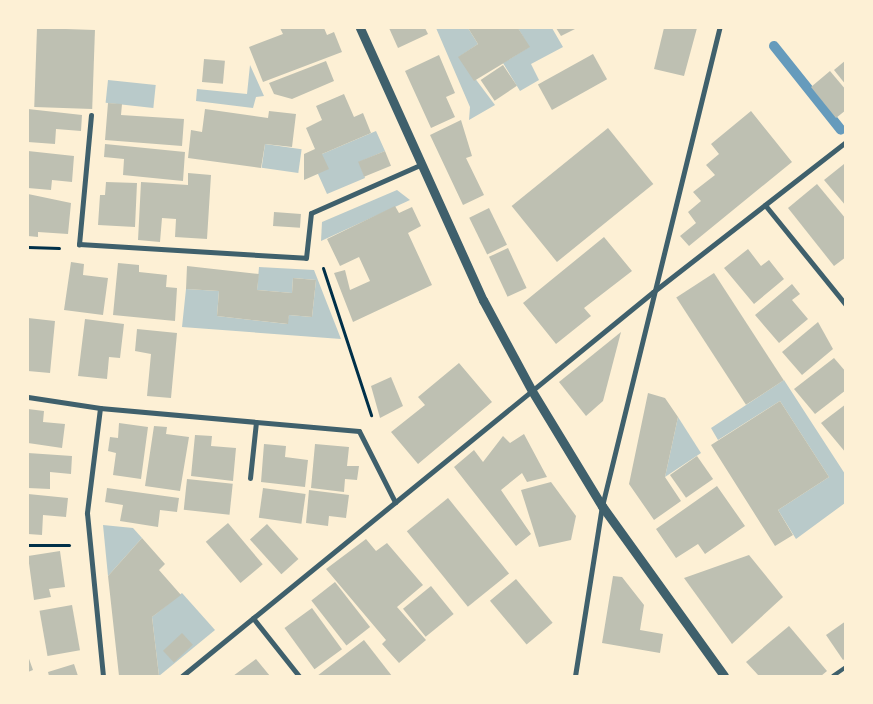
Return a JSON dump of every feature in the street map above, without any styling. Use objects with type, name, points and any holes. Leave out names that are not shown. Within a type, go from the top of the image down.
[{"type":"street","points":[[360,28],[420,165],[532,391],[602,506],[724,676]]},
{"type":"street","points":[[575,676],[602,506],[719,28]]},
{"type":"street","points":[[91,115],[79,244],[306,258],[311,213],[420,165]]},
{"type":"street","points":[[182,676],[653,292],[846,142]]},
{"type":"street","points":[[764,205],[846,304]]},
{"type":"street","points":[[28,396],[100,408],[359,431],[395,502]]},
{"type":"street","points":[[100,408],[87,513],[103,676]]},
{"type":"street","points":[[250,478],[256,422]]},
{"type":"street","points":[[253,618],[299,676]]},
{"type":"lane","points":[[832,676],[846,667]]},
{"type":"path","points":[[28,247],[70,249],[79,244]]},
{"type":"path","points":[[306,258],[320,260],[372,418]]},
{"type":"path","points":[[28,545],[90,544]]},
{"type":"shaded area","points":[[436,28],[468,28],[478,44],[459,57],[495,105],[469,120],[470,107]]},
{"type":"shaded area","points":[[518,28],[552,28],[563,47],[531,64],[539,80],[520,91],[503,63],[529,47]]},
{"type":"shaded area","points":[[250,65],[264,96],[256,97],[253,108],[196,101],[197,89],[247,94]]},
{"type":"shaded area","points":[[108,80],[156,85],[153,108],[106,103]]},
{"type":"shaded area","points":[[376,131],[385,151],[359,162],[365,178],[327,194],[318,174],[322,154]]},
{"type":"shaded area","points":[[265,144],[302,149],[298,173],[262,168]]},
{"type":"shaded area","points":[[397,190],[410,200],[321,241],[322,222]]},
{"type":"shaded area","points":[[259,267],[314,270],[341,339],[182,327],[186,289],[219,291],[217,316],[287,324],[289,315],[312,317],[316,280],[293,278],[292,293],[257,290]]},
{"type":"shaded area","points":[[784,380],[845,474],[845,503],[796,539],[778,510],[829,477],[780,401],[718,440],[711,428]]},
{"type":"shaded area","points":[[678,417],[701,453],[665,477]]},
{"type":"shaded area","points":[[103,525],[133,528],[142,538],[108,576]]},
{"type":"shaded area","points":[[182,593],[215,630],[159,676],[152,617]]},
{"type":"building","points":[[37,28],[95,30],[92,109],[34,107]]},
{"type":"building","points":[[280,28],[324,28],[327,35],[334,32],[342,52],[263,82],[249,47],[283,34]]},
{"type":"building","points":[[389,28],[425,28],[428,34],[398,48]]},
{"type":"building","points":[[468,28],[518,28],[530,47],[474,81],[458,57],[478,44]]},
{"type":"building","points":[[556,28],[577,28],[561,36]]},
{"type":"building","points":[[664,28],[697,28],[684,76],[654,69]]},
{"type":"building","points":[[593,54],[607,79],[552,110],[538,85]]},
{"type":"building","points":[[439,55],[455,93],[446,97],[455,117],[431,128],[405,71]]},
{"type":"building","points":[[204,59],[225,61],[223,84],[202,82]]},
{"type":"building","points":[[846,60],[846,85],[834,70]]},
{"type":"building","points":[[326,61],[334,81],[292,99],[274,94],[269,83]]},
{"type":"building","points":[[503,65],[517,86],[495,101],[481,80]]},
{"type":"building","points":[[830,71],[846,90],[846,110],[836,118],[811,87]]},
{"type":"building","points":[[344,94],[354,117],[363,113],[371,133],[322,154],[329,169],[304,180],[304,154],[315,149],[306,128],[322,120],[316,106]]},
{"type":"building","points":[[108,103],[122,104],[121,115],[184,119],[182,146],[105,140]]},
{"type":"building","points":[[28,109],[82,115],[81,131],[56,129],[55,144],[28,142]]},
{"type":"building","points":[[205,109],[268,118],[269,111],[296,114],[292,147],[265,144],[261,168],[188,158],[191,130],[202,132]]},
{"type":"building","points":[[751,111],[792,162],[689,246],[680,236],[696,223],[688,212],[701,201],[693,192],[715,175],[706,165],[719,154],[711,144]]},
{"type":"building","points":[[461,120],[472,156],[466,158],[484,195],[463,205],[430,135]]},
{"type":"building","points":[[608,128],[653,184],[557,262],[512,206]]},
{"type":"building","points":[[105,144],[185,152],[183,181],[123,175],[124,159],[104,157]]},
{"type":"building","points":[[28,151],[74,156],[72,182],[52,180],[51,190],[28,188]]},
{"type":"building","points":[[385,151],[391,166],[364,177],[358,162]]},
{"type":"building","points":[[844,164],[846,165],[846,206],[824,180]]},
{"type":"building","points":[[188,173],[211,175],[207,239],[175,237],[176,219],[162,218],[160,242],[138,240],[141,182],[188,185]]},
{"type":"building","points":[[106,182],[137,183],[135,227],[98,225],[100,195],[105,195]]},
{"type":"building","points":[[817,184],[846,219],[846,257],[834,266],[788,208]]},
{"type":"building","points":[[28,194],[71,203],[68,234],[38,232],[38,237],[28,236]]},
{"type":"building","points":[[395,206],[399,213],[412,207],[421,226],[408,233],[432,285],[353,322],[334,273],[345,270],[350,290],[370,281],[359,257],[340,266],[327,239]]},
{"type":"building","points":[[489,208],[507,245],[487,254],[469,218]]},
{"type":"building","points":[[274,212],[301,214],[300,228],[273,226]]},
{"type":"building","points":[[604,237],[632,271],[584,308],[591,316],[556,344],[523,303]]},
{"type":"building","points":[[508,248],[527,288],[508,297],[489,257]]},
{"type":"building","points":[[748,249],[761,266],[769,260],[784,279],[754,304],[724,268]]},
{"type":"building","points":[[71,262],[84,264],[83,275],[108,278],[103,315],[64,310]]},
{"type":"building","points":[[118,263],[139,265],[139,272],[167,275],[166,287],[177,288],[175,321],[113,315]]},
{"type":"building","points":[[187,266],[259,274],[257,290],[292,293],[293,278],[316,280],[312,317],[289,315],[288,324],[217,316],[219,291],[186,289]]},
{"type":"building","points":[[714,273],[784,380],[746,405],[676,298]]},
{"type":"building","points":[[792,284],[800,294],[792,300],[808,319],[779,343],[755,315]]},
{"type":"building","points":[[28,318],[55,321],[50,373],[28,371]]},
{"type":"building","points":[[85,319],[124,324],[120,358],[109,357],[107,379],[78,376]]},
{"type":"building","points":[[818,322],[833,349],[802,375],[782,352]]},
{"type":"building","points":[[137,329],[177,333],[171,398],[147,396],[151,354],[135,351]]},
{"type":"building","points":[[621,332],[603,401],[586,416],[559,382]]},
{"type":"building","points":[[834,358],[846,372],[846,390],[815,414],[794,389]]},
{"type":"building","points":[[459,363],[492,402],[418,464],[391,432],[425,405],[418,397]]},
{"type":"building","points":[[391,377],[403,406],[380,418],[371,386]]},
{"type":"building","points":[[648,393],[665,398],[678,417],[665,477],[681,501],[654,520],[629,484]]},
{"type":"building","points":[[780,401],[829,477],[778,510],[793,535],[775,546],[711,445]]},
{"type":"building","points":[[846,404],[846,453],[821,423]]},
{"type":"building","points":[[28,409],[44,411],[43,422],[65,424],[62,448],[28,443]]},
{"type":"building","points":[[119,423],[148,427],[141,479],[113,475],[116,453],[108,451],[110,437],[118,438]]},
{"type":"building","points":[[154,426],[167,427],[166,434],[189,437],[180,491],[145,486]]},
{"type":"building","points":[[524,434],[547,477],[527,482],[522,473],[501,490],[531,534],[516,546],[454,467],[474,450],[483,462],[503,436],[510,443]]},
{"type":"building","points":[[195,435],[212,436],[211,446],[236,448],[233,481],[191,476]]},
{"type":"building","points":[[264,444],[286,446],[285,457],[308,460],[305,487],[261,482]]},
{"type":"building","points":[[315,444],[349,447],[347,466],[359,466],[357,480],[345,479],[344,492],[311,488]]},
{"type":"building","points":[[28,453],[72,456],[71,474],[50,472],[50,489],[28,488]]},
{"type":"building","points":[[697,456],[713,479],[686,498],[670,475]]},
{"type":"building","points":[[187,479],[233,484],[230,515],[184,510]]},
{"type":"building","points":[[551,482],[576,516],[571,540],[539,547],[521,490]]},
{"type":"building","points":[[717,486],[745,526],[705,554],[698,544],[676,558],[656,529]]},
{"type":"building","points":[[107,488],[179,498],[177,512],[160,510],[158,527],[120,521],[123,505],[105,502]]},
{"type":"building","points":[[263,488],[306,494],[301,524],[259,518]]},
{"type":"building","points":[[309,490],[349,495],[346,518],[329,516],[328,526],[306,523]]},
{"type":"building","points":[[28,494],[68,498],[66,517],[43,515],[42,535],[28,534]]},
{"type":"building","points":[[448,498],[509,573],[468,607],[407,531]]},
{"type":"building","points":[[228,523],[263,564],[240,583],[206,542]]},
{"type":"building","points":[[267,524],[298,559],[281,574],[250,539]]},
{"type":"building","points":[[142,538],[165,564],[159,570],[181,595],[152,617],[159,676],[119,676],[108,576]]},
{"type":"building","points":[[366,539],[376,551],[387,543],[423,585],[397,607],[426,640],[399,663],[382,644],[386,640],[326,569]]},
{"type":"building","points":[[60,551],[65,587],[49,589],[51,597],[34,600],[28,556]]},
{"type":"building","points":[[749,555],[783,597],[732,644],[684,578]]},
{"type":"building","points":[[613,576],[622,577],[644,605],[640,630],[663,634],[660,653],[602,643]]},
{"type":"building","points":[[516,579],[553,623],[527,645],[490,601]]},
{"type":"building","points":[[335,582],[370,627],[346,645],[311,600]]},
{"type":"building","points":[[431,586],[454,614],[426,637],[403,609]]},
{"type":"building","points":[[72,605],[80,650],[47,656],[40,611]]},
{"type":"building","points":[[312,608],[342,649],[314,669],[284,628]]},
{"type":"building","points":[[846,621],[846,658],[843,660],[826,635]]},
{"type":"building","points":[[789,626],[827,671],[821,676],[759,676],[746,662]]},
{"type":"building","points":[[182,633],[193,645],[174,662],[163,651]]},
{"type":"building","points":[[364,640],[392,676],[317,676]]},
{"type":"building","points":[[28,656],[33,670],[28,672]]},
{"type":"building","points":[[256,659],[270,676],[233,676]]},
{"type":"building","points":[[74,664],[78,676],[49,676],[48,672]]},
{"type":"waterway","points":[[774,46],[841,130]]}]
